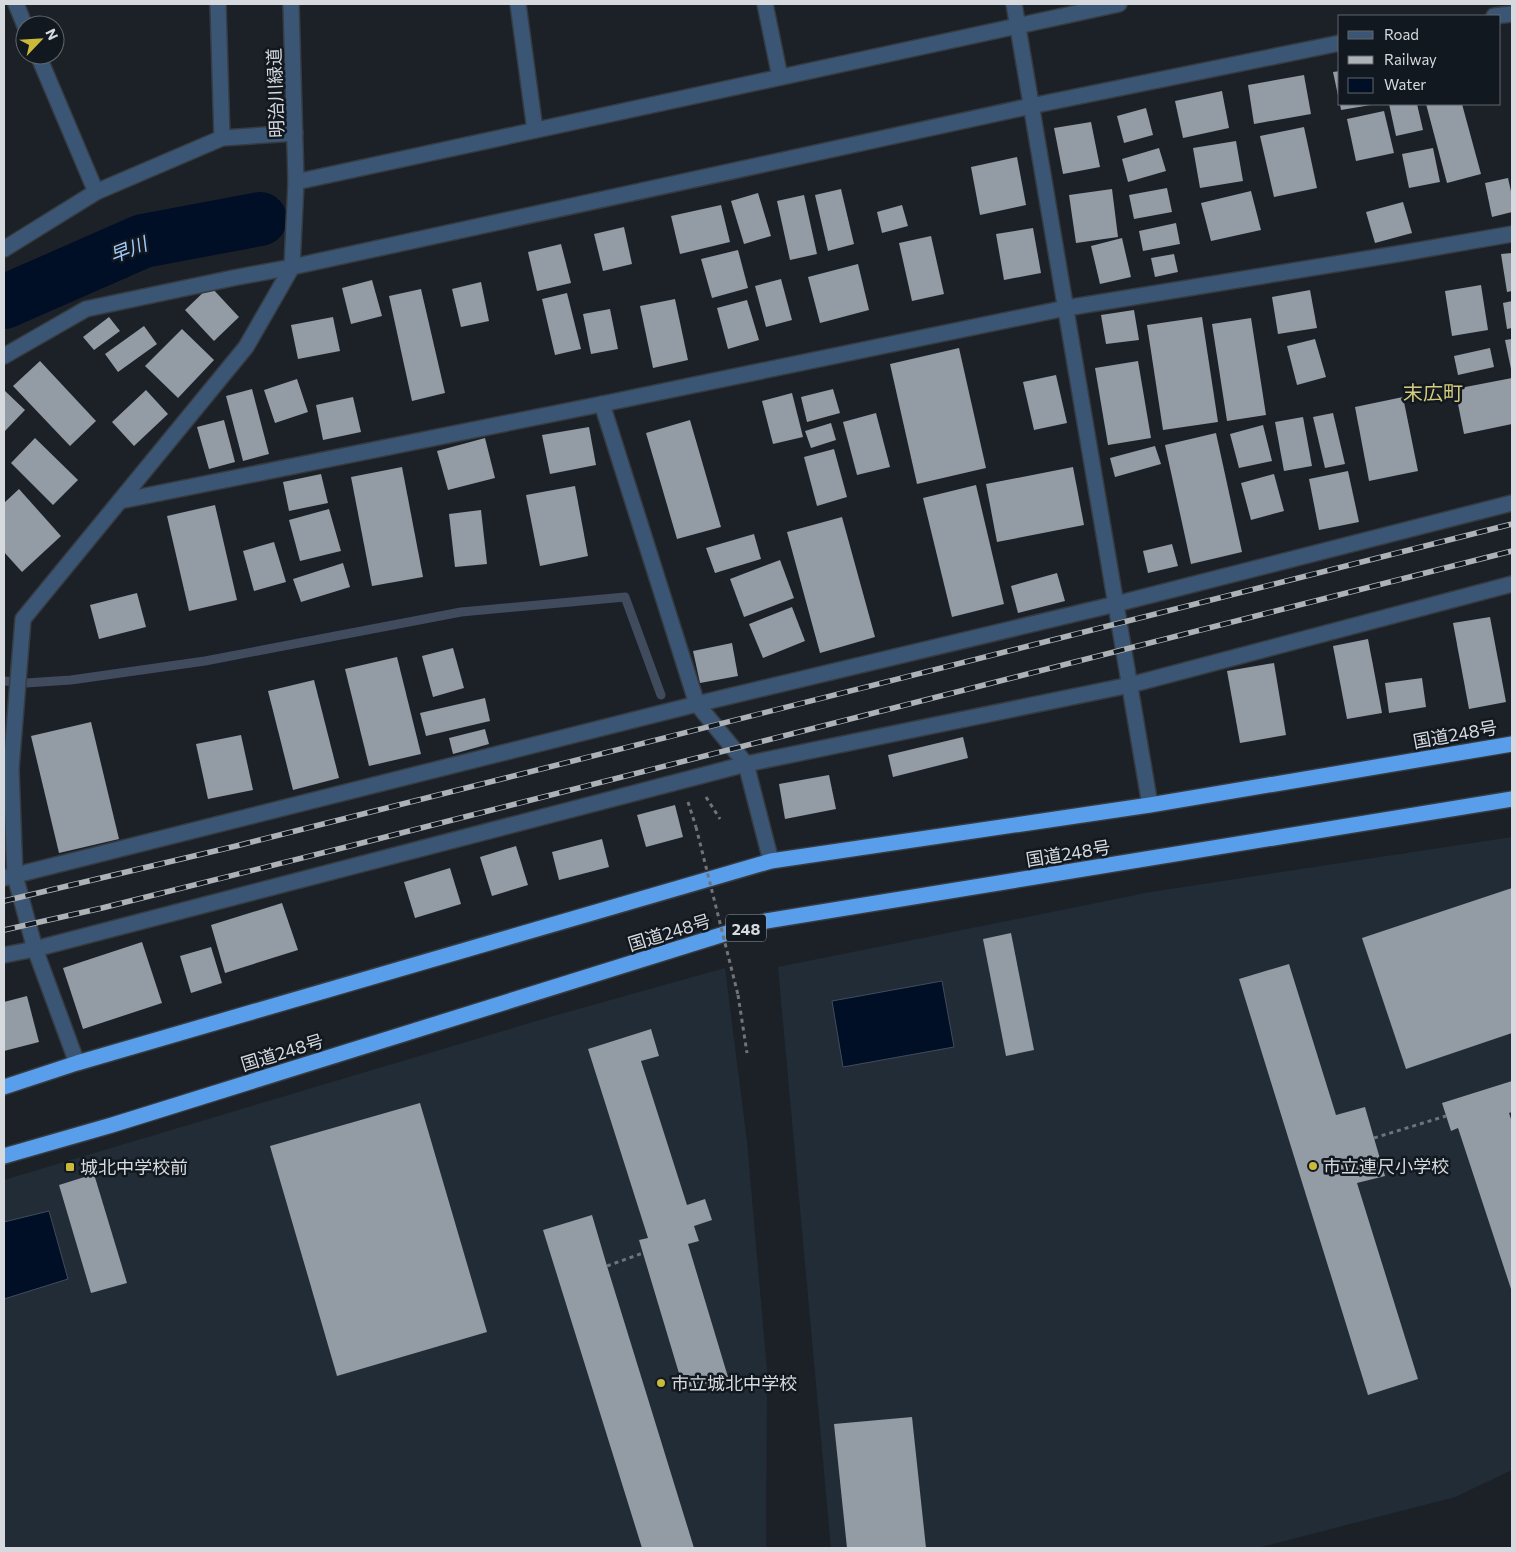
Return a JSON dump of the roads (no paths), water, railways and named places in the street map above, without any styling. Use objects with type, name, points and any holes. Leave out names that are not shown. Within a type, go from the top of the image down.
[{"type":"highway","name":"国道248号","points":[[4,1086],[770,861],[1150,805],[1512,744]]},
{"type":"highway","name":"国道248号","points":[[4,1156],[121,1122],[766,922],[1512,800]]},
{"type":"street","points":[[218,4],[222,138]]},
{"type":"street","name":"明治川緑道","points":[[291,4],[296,182],[292,267]]},
{"type":"street","points":[[518,4],[535,130]]},
{"type":"street","points":[[765,4],[780,78]]},
{"type":"street","points":[[1014,4],[1150,805]]},
{"type":"street","points":[[296,182],[1119,4]]},
{"type":"street","points":[[4,356],[86,309],[292,267],[1031,106],[1338,43]]},
{"type":"street","points":[[42,65],[96,192]]},
{"type":"street","points":[[4,249],[96,192],[222,138],[295,134]]},
{"type":"street","points":[[120,501],[1066,308],[1403,254],[1512,234]]},
{"type":"street","points":[[77,1063],[9,877],[11,769],[23,618],[246,347],[292,267]]},
{"type":"street","points":[[602,404],[697,704],[746,764],[770,861]]},
{"type":"street","points":[[9,877],[697,704],[1116,604],[1512,503]]},
{"type":"street","points":[[4,955],[35,949],[746,764],[1130,686],[1512,584]]},
{"type":"water","points":[[942,981],[954,1047],[843,1067],[832,1001]]},
{"type":"water","points":[[49,1211],[68,1279],[4,1299],[4,1222]]},
{"type":"waterway","name":"早川","points":[[4,302],[143,241],[260,219]]},
{"type":"waterway","points":[[4,681],[26,683],[71,680],[205,661],[461,612],[625,597],[661,695]]},
{"type":"railway","points":[[4,901],[236,846],[1512,524]]},
{"type":"railway","points":[[4,930],[102,908],[350,846],[1512,551]]},
{"type":"place","name":"市立連尺小学校","points":[[1313,1166]]},
{"type":"place","name":"城北中学校前","points":[[70,1167]]},
{"type":"place","name":"市立城北中学校","points":[[661,1383]]},
{"type":"district","name":"末広町","points":[[1433,392]]}]
